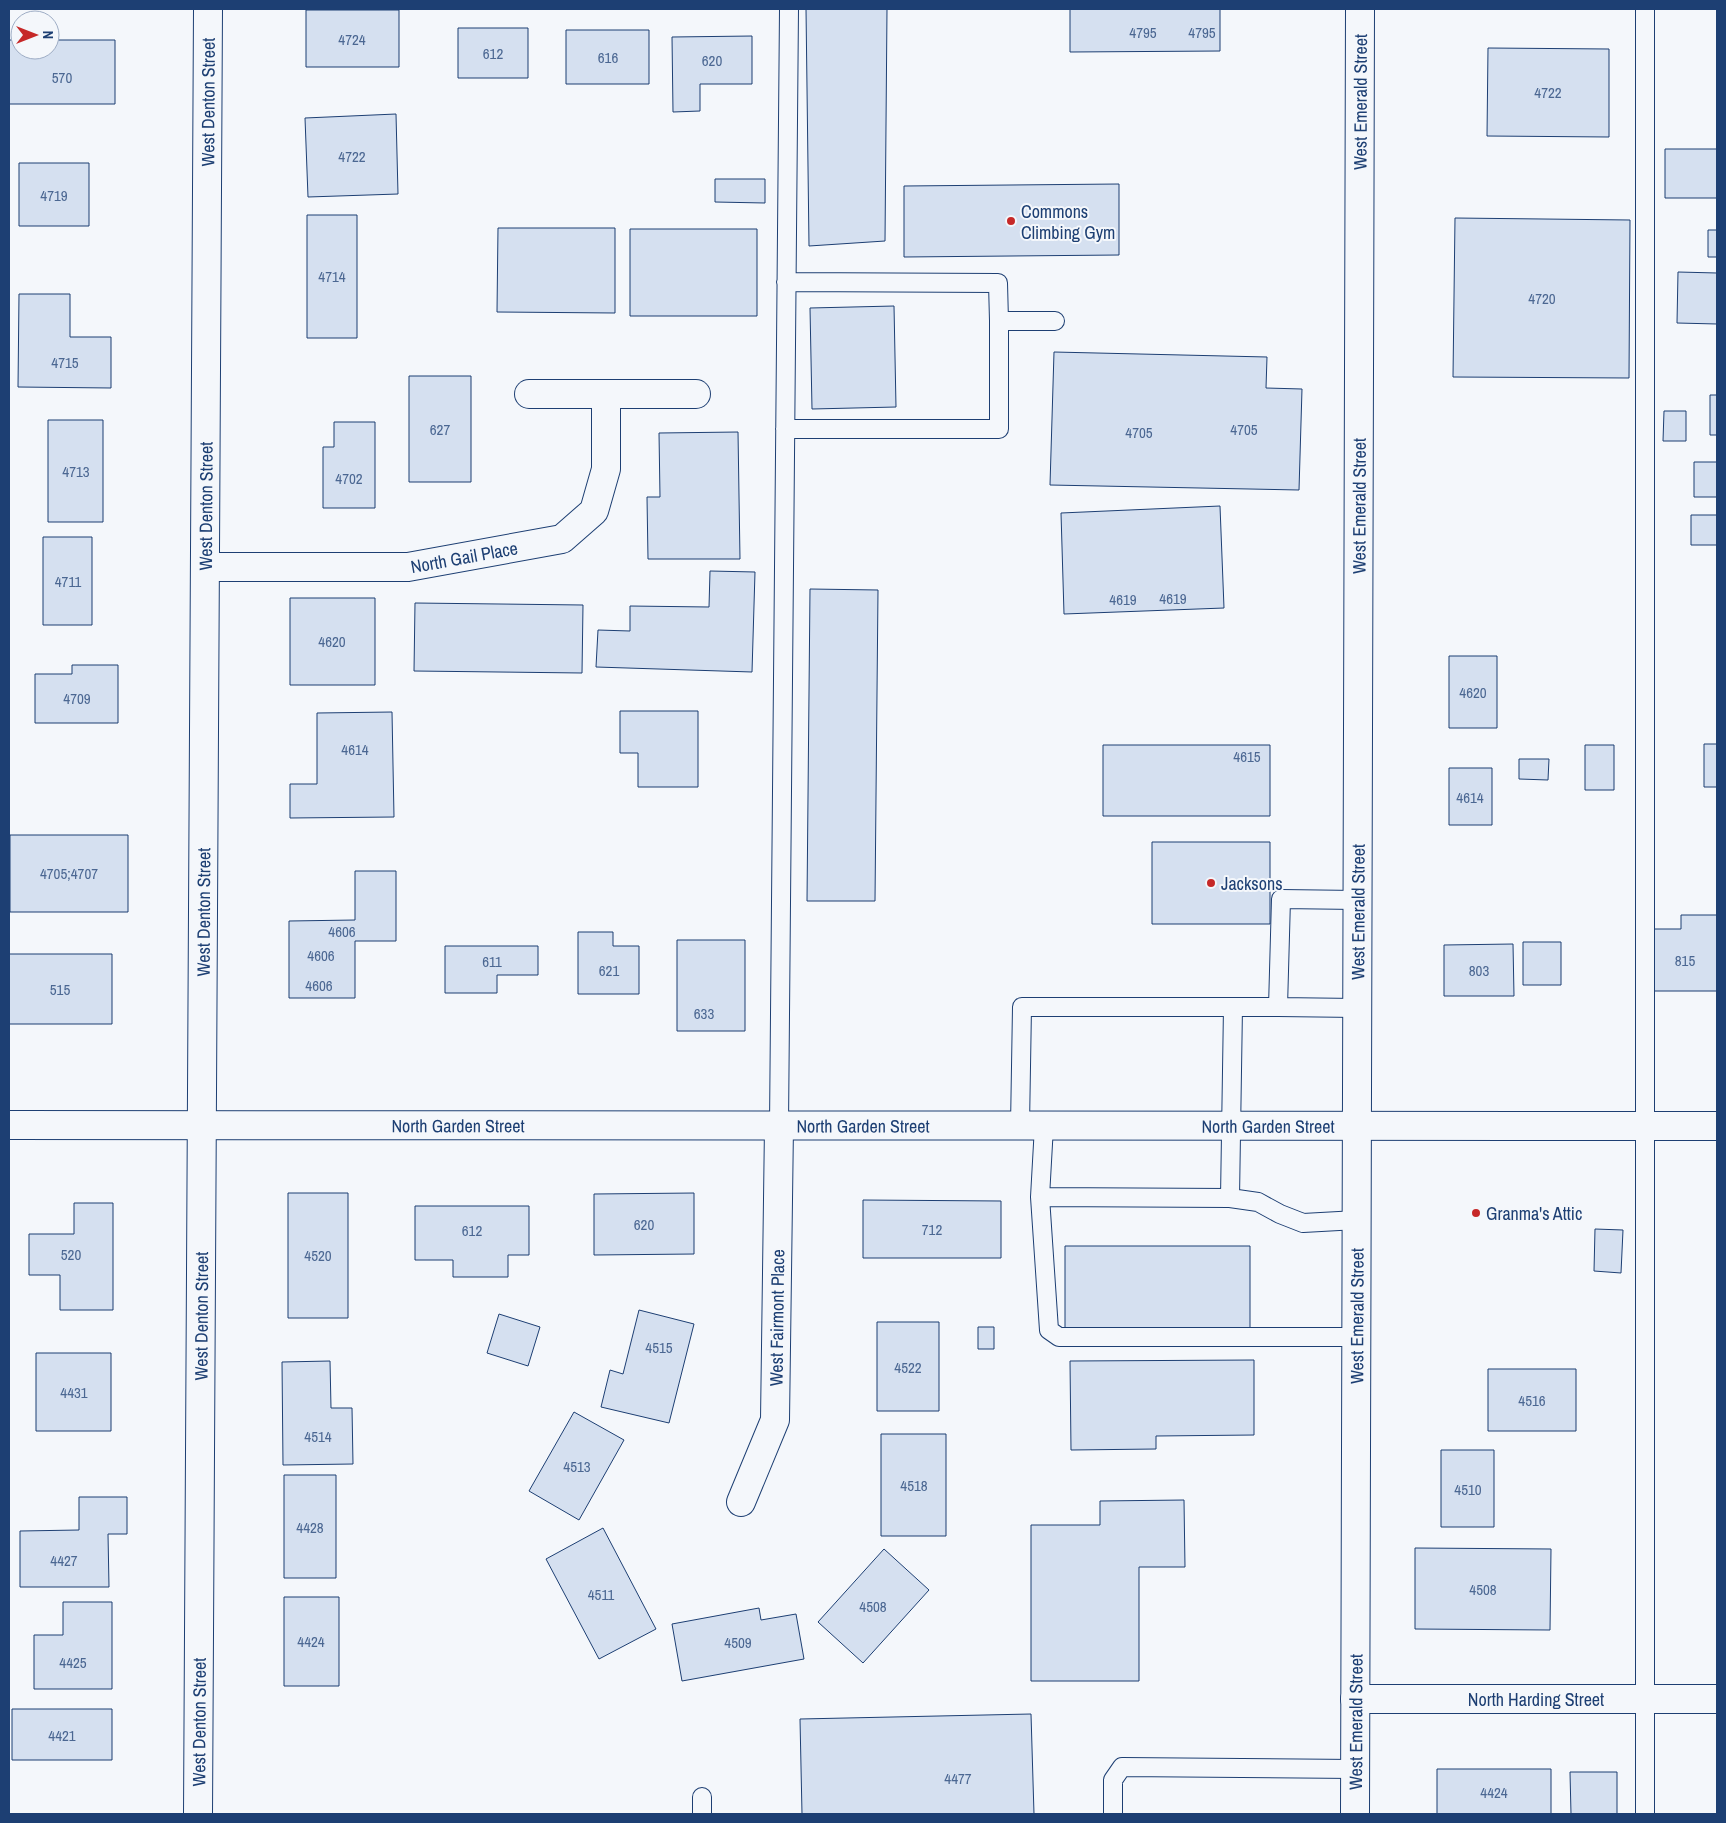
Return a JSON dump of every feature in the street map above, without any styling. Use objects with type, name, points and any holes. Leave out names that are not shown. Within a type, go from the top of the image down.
[{"type":"street","name":"West Denton Street","points":[[198,1814],[208,9]]},
{"type":"street","name":"West Emerald Street","points":[[1355,1814],[1360,9]]},
{"type":"street","points":[[529,394],[696,394]]},
{"type":"street","name":"North Gail Place","points":[[205,568],[408,566],[562,540],[594,511],[606,469],[606,394]]},
{"type":"street","name":"North Garden Street","points":[[9,1125],[1717,1126]]},
{"type":"street","name":"West Fairmont Place","points":[[741,1502],[775,1420],[779,1126]]},
{"type":"street","name":"North Harding Street","points":[[1355,1699],[1717,1699]]},
{"type":"lane","points":[[779,1126],[789,9]]},
{"type":"lane","points":[[1645,9],[1645,1814]]},
{"type":"lane","points":[[785,429],[999,429],[998,283],[786,282]]},
{"type":"lane","points":[[999,321],[1055,321]]},
{"type":"lane","points":[[1278,1006],[1281,899],[1357,900]]},
{"type":"lane","points":[[1230,1198],[1233,1006]]},
{"type":"lane","points":[[1356,1337],[1059,1337],[1049,1330],[1040,1197],[1022,1008],[1278,1006],[1357,1008]]},
{"type":"lane","points":[[1040,1197],[1230,1198],[1258,1202],[1280,1214],[1303,1223],[1357,1220]]},
{"type":"lane","points":[[1112,1814],[1113,1780],[1122,1767],[1355,1769]]},
{"type":"building","points":[[806,9],[887,9],[885,241],[809,246]]},
{"type":"building","points":[[1070,9],[1220,9],[1220,51],[1070,52]]},
{"type":"building","points":[[306,10],[399,10],[399,67],[306,67]]},
{"type":"building","points":[[458,28],[528,28],[528,78],[458,78]]},
{"type":"building","points":[[566,30],[649,30],[649,84],[566,84]]},
{"type":"building","points":[[752,36],[752,84],[700,84],[700,111],[673,112],[672,37]]},
{"type":"building","points":[[9,40],[10,60],[60,60],[60,40],[115,40],[115,104],[9,104]]},
{"type":"building","points":[[1488,48],[1609,49],[1609,137],[1487,136]]},
{"type":"building","points":[[396,114],[398,194],[308,197],[305,118]]},
{"type":"building","points":[[1665,149],[1717,149],[1717,198],[1665,198]]},
{"type":"building","points":[[19,163],[89,163],[89,226],[19,226]]},
{"type":"building","points":[[715,179],[765,179],[765,203],[715,202]]},
{"type":"building","name":"Commons Climbing Gym","points":[[1119,184],[1119,255],[904,257],[904,186]]},
{"type":"building","points":[[307,215],[357,215],[357,338],[307,338]]},
{"type":"building","points":[[1455,218],[1630,220],[1629,378],[1453,377]]},
{"type":"building","points":[[498,228],[615,228],[615,313],[497,312]]},
{"type":"building","points":[[630,229],[757,229],[757,316],[630,316]]},
{"type":"building","points":[[1708,230],[1717,230],[1717,257],[1708,257]]},
{"type":"building","points":[[1678,272],[1717,273],[1717,324],[1677,323]]},
{"type":"building","points":[[19,294],[70,294],[70,337],[111,337],[111,388],[18,387]]},
{"type":"building","points":[[894,306],[896,407],[812,409],[810,308]]},
{"type":"building","points":[[1054,352],[1267,357],[1266,388],[1302,389],[1299,490],[1050,485]]},
{"type":"building","points":[[409,376],[471,376],[471,482],[409,482]]},
{"type":"building","points":[[1710,395],[1717,395],[1717,435],[1710,435]]},
{"type":"building","points":[[1664,411],[1686,411],[1686,441],[1663,441]]},
{"type":"building","points":[[48,420],[103,420],[103,522],[48,522]]},
{"type":"building","points":[[334,422],[375,422],[375,508],[323,508],[323,447],[334,447]]},
{"type":"building","points":[[738,432],[740,559],[648,559],[647,497],[660,497],[659,433]]},
{"type":"building","points":[[1694,462],[1717,462],[1717,497],[1694,497]]},
{"type":"building","points":[[1220,506],[1224,608],[1064,614],[1061,513]]},
{"type":"building","points":[[1691,515],[1717,515],[1717,545],[1691,545]]},
{"type":"building","points":[[43,537],[92,537],[92,625],[43,625]]},
{"type":"building","points":[[710,571],[755,572],[752,672],[596,667],[598,630],[630,631],[630,606],[709,607]]},
{"type":"building","points":[[810,589],[878,590],[875,901],[807,901]]},
{"type":"building","points":[[290,598],[375,598],[375,685],[290,685]]},
{"type":"building","points":[[415,603],[583,605],[582,673],[414,671]]},
{"type":"building","points":[[1449,656],[1497,656],[1497,728],[1449,728]]},
{"type":"building","points":[[72,665],[118,665],[118,723],[35,723],[35,674],[72,674]]},
{"type":"building","points":[[620,711],[698,711],[698,787],[638,787],[638,753],[620,753]]},
{"type":"building","points":[[392,712],[394,817],[290,818],[290,784],[317,784],[317,713]]},
{"type":"building","points":[[1704,744],[1717,744],[1717,787],[1704,787]]},
{"type":"building","points":[[1103,745],[1270,745],[1270,816],[1103,816]]},
{"type":"building","points":[[1585,745],[1614,745],[1614,790],[1585,790]]},
{"type":"building","points":[[1519,759],[1549,759],[1548,780],[1519,779]]},
{"type":"building","points":[[1449,768],[1492,768],[1492,825],[1449,825]]},
{"type":"building","points":[[10,835],[128,835],[128,912],[10,912]]},
{"type":"building","name":"Jacksons","points":[[1152,842],[1270,842],[1270,924],[1152,924]]},
{"type":"building","points":[[355,871],[396,871],[396,941],[355,941],[355,998],[289,998],[289,921],[355,920]]},
{"type":"building","points":[[1681,915],[1717,915],[1717,991],[1653,991],[1653,929],[1681,929]]},
{"type":"building","points":[[578,932],[613,932],[613,946],[639,946],[639,994],[578,994]]},
{"type":"building","points":[[677,940],[745,940],[745,1031],[677,1031]]},
{"type":"building","points":[[1523,942],[1561,942],[1561,985],[1523,985]]},
{"type":"building","points":[[1513,944],[1514,996],[1444,996],[1444,945]]},
{"type":"building","points":[[445,946],[538,946],[538,975],[497,975],[497,993],[445,993]]},
{"type":"building","points":[[9,954],[112,954],[112,1024],[9,1024]]},
{"type":"building","points":[[288,1193],[348,1193],[348,1318],[288,1318]]},
{"type":"building","points":[[694,1193],[694,1254],[594,1255],[594,1194]]},
{"type":"building","points":[[863,1200],[1001,1201],[1001,1258],[863,1258]]},
{"type":"building","points":[[74,1203],[113,1203],[113,1310],[60,1310],[60,1275],[29,1275],[29,1234],[74,1234]]},
{"type":"building","points":[[415,1206],[529,1206],[529,1255],[508,1255],[508,1277],[453,1277],[453,1260],[415,1260]]},
{"type":"building","points":[[1595,1229],[1623,1230],[1621,1273],[1594,1271]]},
{"type":"building","points":[[1065,1246],[1250,1246],[1250,1330],[1065,1330]]},
{"type":"building","points":[[639,1310],[694,1324],[669,1423],[601,1407],[610,1370],[623,1374]]},
{"type":"building","points":[[499,1314],[540,1327],[528,1366],[487,1353]]},
{"type":"building","points":[[877,1322],[939,1322],[939,1411],[877,1411]]},
{"type":"building","points":[[978,1327],[994,1327],[994,1349],[978,1349]]},
{"type":"building","points":[[36,1353],[111,1353],[111,1431],[36,1431]]},
{"type":"building","points":[[1254,1360],[1254,1435],[1156,1436],[1156,1449],[1071,1450],[1070,1361]]},
{"type":"building","points":[[330,1361],[331,1408],[352,1408],[353,1464],[283,1465],[282,1362]]},
{"type":"building","points":[[1488,1369],[1576,1369],[1576,1431],[1488,1431]]},
{"type":"building","points":[[574,1412],[624,1440],[579,1520],[529,1491]]},
{"type":"building","points":[[881,1434],[946,1434],[946,1536],[881,1536]]},
{"type":"building","points":[[1441,1450],[1494,1450],[1494,1527],[1441,1527]]},
{"type":"building","points":[[284,1475],[336,1475],[336,1578],[284,1578]]},
{"type":"building","points":[[79,1497],[127,1497],[127,1534],[108,1534],[109,1587],[20,1587],[20,1531],[79,1530]]},
{"type":"building","points":[[1184,1500],[1185,1567],[1139,1567],[1139,1681],[1031,1681],[1031,1525],[1100,1525],[1100,1501]]},
{"type":"building","points":[[603,1528],[656,1629],[599,1659],[546,1559]]},
{"type":"building","points":[[1415,1548],[1551,1549],[1550,1630],[1415,1629]]},
{"type":"building","points":[[884,1549],[929,1590],[863,1663],[818,1622]]},
{"type":"building","points":[[284,1597],[339,1597],[339,1686],[284,1686]]},
{"type":"building","points":[[63,1602],[112,1602],[112,1689],[34,1689],[34,1635],[63,1635]]},
{"type":"building","points":[[759,1608],[761,1620],[796,1614],[804,1659],[682,1681],[672,1624]]},
{"type":"building","points":[[12,1709],[112,1709],[112,1760],[12,1760]]},
{"type":"building","points":[[1031,1714],[1034,1814],[802,1814],[800,1719]]},
{"type":"building","points":[[1437,1769],[1551,1769],[1551,1814],[1437,1814]]},
{"type":"building","points":[[1570,1772],[1617,1772],[1617,1814],[1571,1814]]},
{"type":"place","name":"Commons Climbing Gym","points":[[1011,221]]},
{"type":"place","name":"Jacksons","points":[[1211,883]]},
{"type":"place","name":"Granma's Attic","points":[[1476,1213]]}]
